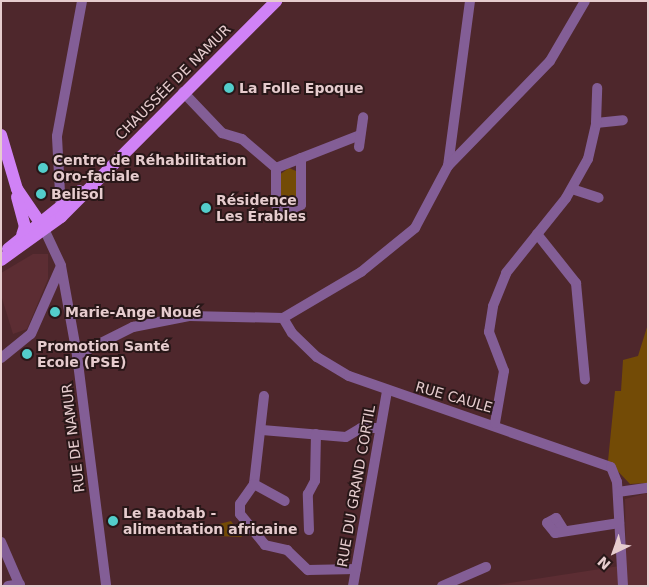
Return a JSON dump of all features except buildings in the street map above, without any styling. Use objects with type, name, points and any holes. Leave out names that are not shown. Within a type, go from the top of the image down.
[{"type":"main road","name":"CHAUSSÉE DE NAMUR","points":[[42,226],[91,185],[276,1]]},
{"type":"main road","points":[[1,135],[17,189],[25,226],[22,235]]},
{"type":"main road","points":[[17,189],[42,226]]},
{"type":"main road","points":[[1,256],[22,235],[42,226]]},
{"type":"main road","points":[[1,260],[42,226]]},
{"type":"street","points":[[61,211],[57,136],[82,1]]},
{"type":"street","points":[[77,355],[154,322],[230,313],[283,318],[361,272],[410,232],[434,198],[448,166],[470,1]]},
{"type":"street","points":[[448,166],[550,61],[585,1]]},
{"type":"street","points":[[495,423],[504,370],[489,332],[492,306],[506,273],[572,189],[590,151],[596,123],[597,88]]},
{"type":"street","points":[[183,92],[222,133],[242,139],[276,168],[276,205],[289,210],[301,205],[301,158]]},
{"type":"street","points":[[358,147],[363,117]]},
{"type":"street","points":[[596,123],[623,120]]},
{"type":"street","points":[[276,168],[360,135]]},
{"type":"street","points":[[572,189],[599,198]]},
{"type":"street","name":"RUE DE NAMUR","points":[[42,226],[61,266],[77,355],[106,586]]},
{"type":"street","points":[[538,234],[576,283],[585,380]]},
{"type":"street","points":[[1,358],[31,334],[61,266]]},
{"type":"street","name":"RUE CAULE","points":[[283,318],[292,333],[317,357],[387,392],[495,423],[611,467],[618,492]]},
{"type":"street","name":"RUE DU GRAND CORTIL","points":[[352,586],[387,392]]},
{"type":"street","points":[[264,396],[262,430],[254,484],[240,504],[240,514],[264,545],[286,550],[308,570],[356,569]]},
{"type":"street","points":[[262,430],[346,437],[361,428],[380,428]]},
{"type":"street","points":[[309,530],[308,494],[315,481],[316,434]]},
{"type":"street","points":[[254,484],[285,501]]},
{"type":"street","points":[[623,586],[618,492],[648,488]]},
{"type":"street","points":[[563,529],[619,523]]},
{"type":"street","points":[[1,542],[20,585],[8,586]]},
{"type":"street","points":[[442,586],[486,567]]},
{"type":"shaded area","points":[[289,168],[296,171],[298,196],[292,203],[281,197],[279,175]]},
{"type":"shaded area","points":[[33,254],[48,254],[48,279],[27,329],[13,334],[1,295],[1,273]]},
{"type":"shaded area","points":[[648,324],[648,483],[630,484],[608,461],[615,391],[621,391],[623,360],[638,356]]},
{"type":"shaded area","points":[[648,493],[648,586],[490,586],[626,565],[625,499]]},
{"type":"shaded area","points":[[231,521],[242,537],[216,536],[211,526]]},
{"type":"place","name":"La Folle Epoque","points":[[229,88]]},
{"type":"place","name":"Centre de Réhabilitation Oro-faciale","points":[[43,168]]},
{"type":"place","name":"Belisol","points":[[41,194]]},
{"type":"place","name":"Résidence Les Érables","points":[[206,208]]},
{"type":"place","name":"Marie-Ange Noué","points":[[55,312]]},
{"type":"place","name":"Promotion Santé Ecole (PSE)","points":[[27,354]]},
{"type":"place","name":"Le Baobab - alimentation africaine","points":[[113,521]]}]
